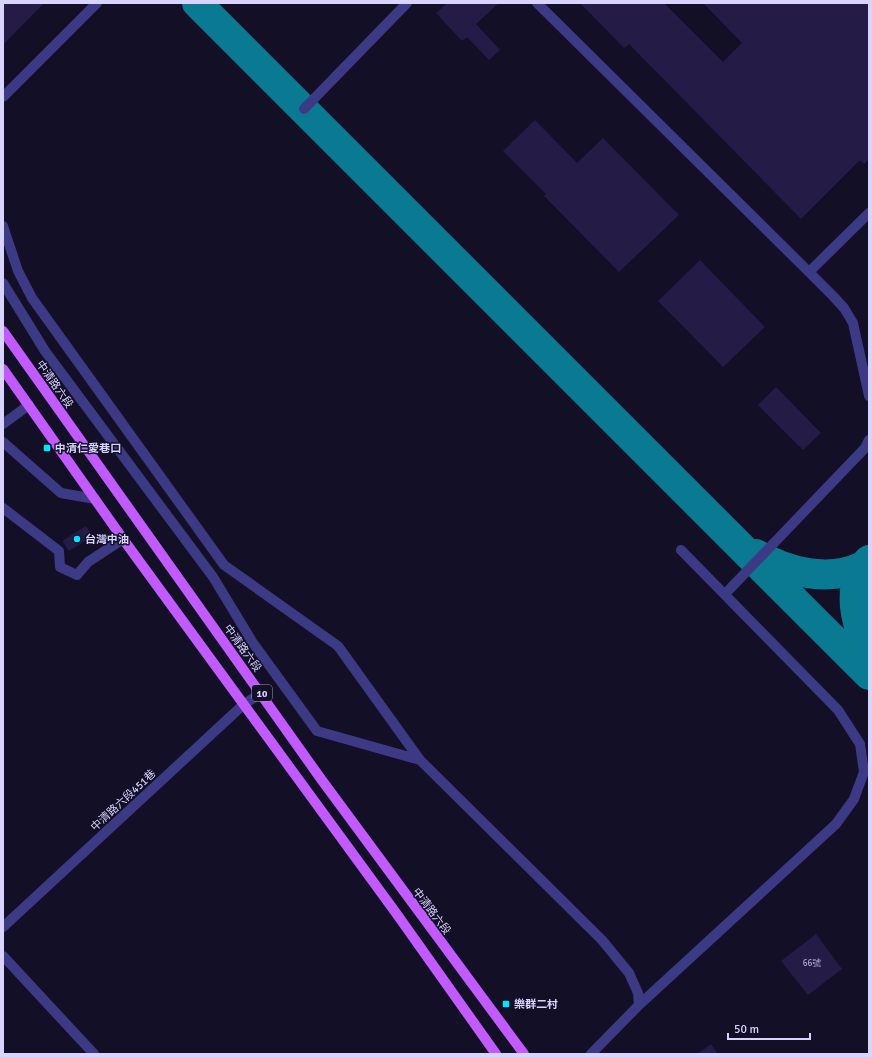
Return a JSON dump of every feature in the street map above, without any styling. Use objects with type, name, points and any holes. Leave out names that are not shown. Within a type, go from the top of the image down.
[{"type":"main road","name":"中清路六段","points":[[3,331],[150,540],[377,856],[524,1054]]},
{"type":"main road","name":"10","points":[[3,369],[96,499],[123,540],[496,1054]]},
{"type":"street","points":[[3,97],[97,3]]},
{"type":"street","points":[[304,110],[407,3]]},
{"type":"street","points":[[537,3],[834,296],[844,308],[853,323],[869,396]]},
{"type":"street","points":[[809,272],[869,212]]},
{"type":"street","points":[[3,226],[18,270],[32,298],[224,565],[338,646],[420,760],[602,940],[629,973],[638,993],[639,1005]]},
{"type":"street","points":[[3,283],[45,351],[213,577],[253,643],[317,731],[420,760]]},
{"type":"street","points":[[3,424],[29,405]]},
{"type":"street","points":[[725,594],[866,448],[869,440]]},
{"type":"street","points":[[3,442],[61,493],[96,499]]},
{"type":"street","points":[[3,508],[59,551],[60,567],[77,575],[88,562],[123,540]]},
{"type":"street","points":[[590,1054],[639,1005],[836,824],[854,799],[864,772],[860,744],[838,710],[681,550]]},
{"type":"street","name":"中清路六段451巷","points":[[3,927],[244,705],[261,693]]},
{"type":"street","points":[[3,956],[94,1054]]},
{"type":"building","points":[[3,3],[44,3],[3,45]]},
{"type":"building","points":[[447,3],[499,3],[476,24],[500,50],[489,60],[467,37],[462,41],[436,13]]},
{"type":"building","points":[[580,3],[664,3],[723,62],[742,43],[703,3],[869,3],[869,159],[864,164],[860,160],[801,219],[629,44],[624,48]]},
{"type":"building","points":[[535,120],[577,163],[603,138],[679,215],[619,272],[544,196],[546,194],[503,151]]},
{"type":"building","points":[[700,260],[765,327],[723,367],[658,301]]},
{"type":"building","points":[[776,387],[821,433],[803,450],[758,405]]},
{"type":"building","name":"台灣中油","points":[[86,526],[93,536],[69,551],[62,541]]},
{"type":"building","points":[[816,934],[842,969],[808,995],[781,961]]},
{"type":"building","points":[[711,1044],[718,1054],[697,1054]]},
{"type":"taxiway","points":[[197,3],[869,675]]},
{"type":"taxiway","points":[[756,554],[781,566],[808,573],[836,574],[863,566]]},
{"type":"taxiway","points":[[869,560],[861,571],[856,582],[855,595],[857,620],[869,658]]},
{"type":"place","name":"中清仁愛巷口","points":[[47,448]]},
{"type":"place","name":"台灣中油","points":[[77,539]]},
{"type":"place","name":"樂群二村","points":[[506,1004]]}]
